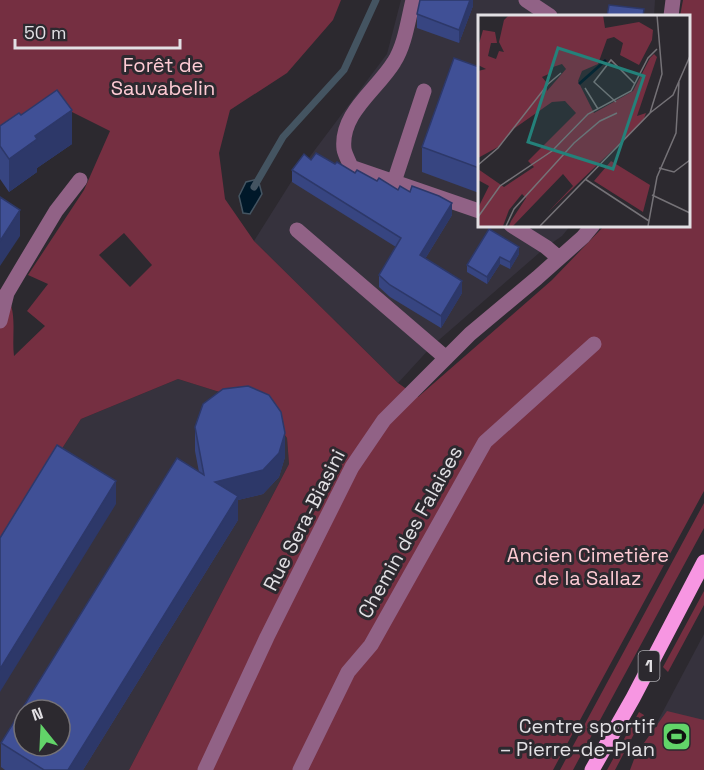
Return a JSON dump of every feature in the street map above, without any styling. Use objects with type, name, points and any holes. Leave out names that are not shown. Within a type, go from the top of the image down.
[{"type":"main road","name":"1","points":[[592,770],[633,698],[704,562]]},
{"type":"street","points":[[413,0],[405,34],[394,62],[355,110],[347,125],[344,149],[351,166],[478,211]]},
{"type":"street","points":[[526,0],[548,15]]},
{"type":"street","points":[[671,15],[673,0]]},
{"type":"street","points":[[394,182],[423,91]]},
{"type":"street","points":[[0,321],[7,293],[56,211],[80,180]]},
{"type":"street","points":[[513,226],[559,258]]},
{"type":"street","name":"Rue Sera-Biasini","points":[[205,770],[267,637],[352,467],[384,420],[470,334],[583,237],[592,226]]},
{"type":"street","points":[[297,230],[446,358]]},
{"type":"street","name":"Chemin des Falaises","points":[[300,770],[348,672],[371,645],[484,442],[594,344]]},
{"type":"shaded area","points":[[401,0],[655,0],[654,15],[478,15],[478,226],[570,226],[562,236],[546,247],[432,346],[398,383],[254,241],[293,179],[387,54]]},
{"type":"shaded area","points":[[178,379],[245,400],[271,416],[287,438],[289,464],[129,770],[0,770],[0,545],[81,419]]},
{"type":"shaded area","name":"Centre sportif – Pierre-de-Plan","points":[[704,634],[704,770],[632,770]]},
{"type":"green space","points":[[0,0],[341,0],[333,20],[287,73],[230,110],[219,153],[225,199],[254,241],[398,383],[418,397],[552,280],[604,226],[689,226],[689,15],[680,15],[683,0],[704,0],[704,491],[553,770],[129,770],[289,464],[287,438],[271,416],[245,400],[178,379],[81,419],[0,545],[0,289],[10,303],[12,311],[14,356],[45,326],[27,311],[48,284],[28,275],[84,190],[110,131],[62,107],[0,156]],"holes":[[[124,233],[152,265],[130,287],[99,255]]]},
{"type":"green space","points":[[704,503],[704,528],[573,770],[560,770]]},
{"type":"green space","points":[[704,591],[704,605],[668,672],[663,667]]},
{"type":"green space","name":"Centre sportif – Pierre-de-Plan","points":[[667,711],[704,720],[704,770],[630,770],[636,754]]},
{"type":"green space","points":[[639,712],[644,715],[615,770],[607,770]]},
{"type":"water","points":[[258,179],[262,194],[250,214],[243,213],[239,196],[246,182]]},
{"type":"building","points":[[420,0],[470,0],[459,30],[417,14]]},
{"type":"building","points":[[609,5],[644,9],[643,15],[607,15]]},
{"type":"building","points":[[454,58],[478,67],[478,168],[422,147]]},
{"type":"building","points":[[57,90],[72,110],[35,136],[37,139],[9,159],[0,146],[0,126],[19,113],[21,115]]},
{"type":"building","points":[[316,153],[355,173],[357,170],[377,181],[379,178],[398,190],[400,186],[410,192],[412,186],[452,203],[420,255],[462,281],[441,316],[390,285],[379,275],[401,238],[292,170],[304,154],[311,160]]},
{"type":"building","points":[[0,197],[20,210],[0,241]]},
{"type":"building","points":[[489,229],[519,247],[510,262],[500,257],[487,277],[467,265]]},
{"type":"building","points":[[248,386],[269,395],[281,412],[285,433],[279,453],[263,470],[215,482],[238,496],[68,770],[44,770],[25,758],[72,758],[72,698],[29,698],[177,458],[204,475],[195,427],[203,404],[223,389]]},
{"type":"building","points":[[57,445],[116,481],[0,669],[0,538]]},
{"type":"building","points":[[12,725],[12,750],[1,743]]},
{"type":"waterway","points":[[254,187],[283,137],[344,70],[376,0]]},
{"type":"place","name":"Centre sportif – Pierre-de-Plan","points":[[676,737]]},
{"type":"park label","name":"Forêt de Sauvabelin","points":[[163,76]]},
{"type":"park label","name":"Ancien Cimetière de la Sallaz","points":[[588,566]]}]
